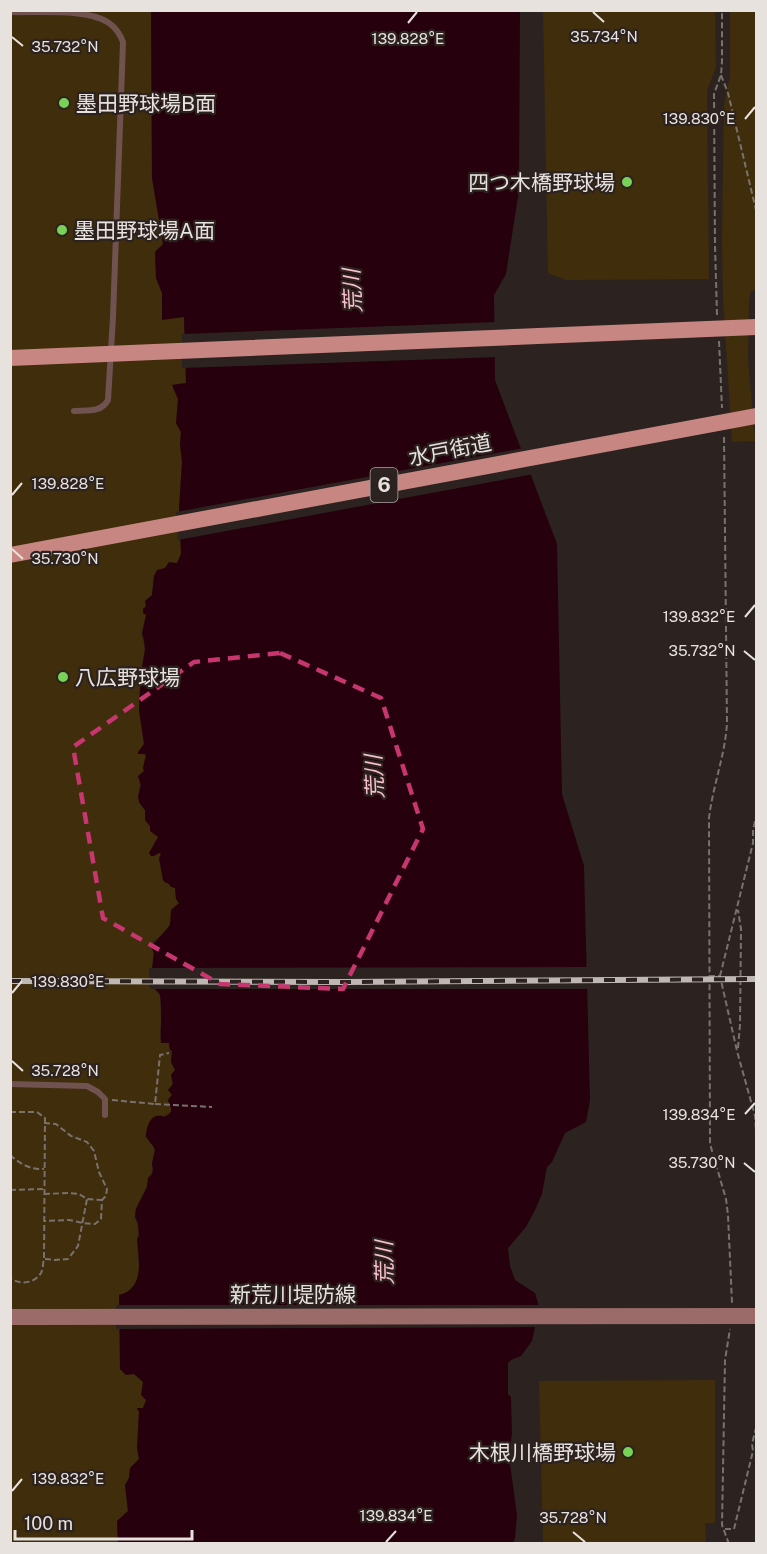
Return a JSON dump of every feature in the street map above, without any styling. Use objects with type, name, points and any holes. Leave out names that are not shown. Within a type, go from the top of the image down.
[{"type":"highway","points":[[10,358],[756,327]]},
{"type":"highway","name":"水戸街道","points":[[10,555],[756,416]]},
{"type":"main road","name":"新荒川堤防線","points":[[10,1317],[756,1316]]},
{"type":"lane","points":[[10,12],[68,13],[97,17],[111,24],[118,31],[123,42],[108,400],[101,408],[74,411]]},
{"type":"lane","points":[[10,1084],[87,1086],[105,1099],[105,1116]]},
{"type":"path","points":[[717,317],[714,94],[722,62],[722,10]]},
{"type":"path","points":[[720,75],[728,93],[756,210]]},
{"type":"path","points":[[718,340],[722,411]]},
{"type":"path","points":[[724,434],[727,723],[726,744],[709,818],[710,1144],[726,1199],[732,1307]]},
{"type":"path","points":[[756,817],[753,843],[720,976],[755,1116],[756,1130]]},
{"type":"path","points":[[737,1051],[740,1025],[741,941],[738,907]]},
{"type":"path","points":[[709,976],[720,976]]},
{"type":"path","points":[[155,1104],[160,1055],[169,1053]]},
{"type":"path","points":[[105,1099],[212,1107]]},
{"type":"path","points":[[10,1112],[37,1112],[45,1118],[42,1271],[33,1280],[19,1282],[10,1278]]},
{"type":"path","points":[[44,1123],[56,1124],[71,1136],[87,1142],[94,1151],[99,1172],[107,1189],[106,1196],[102,1200],[101,1219],[95,1224],[69,1220],[44,1221]]},
{"type":"path","points":[[10,1155],[27,1166],[39,1170],[44,1169]]},
{"type":"path","points":[[10,1190],[44,1189]]},
{"type":"path","points":[[44,1194],[79,1194],[87,1199],[102,1200]]},
{"type":"path","points":[[44,1258],[68,1259],[78,1246],[87,1199]]},
{"type":"path","points":[[729,1544],[722,1525],[725,1360],[731,1319]]},
{"type":"path","points":[[724,1529],[734,1529],[753,1451],[752,1444],[756,1428]]},
{"type":"highlighted area","points":[[280,653],[381,698],[423,829],[343,989],[220,984],[103,918],[73,747],[194,662]]},
{"type":"shaded area","points":[[11,11],[151,11],[152,178],[163,244],[155,252],[156,278],[162,293],[162,319],[184,316],[186,383],[172,385],[178,399],[176,423],[181,432],[179,509],[181,554],[177,563],[154,576],[152,595],[145,601],[146,615],[142,634],[145,650],[139,710],[144,744],[140,754],[146,755],[144,771],[138,776],[139,799],[145,810],[145,820],[158,837],[159,853],[162,854],[159,858],[163,880],[175,888],[179,904],[171,910],[167,929],[153,942],[153,977],[160,995],[161,1043],[169,1043],[170,1050],[172,1050],[171,1062],[175,1070],[171,1075],[172,1088],[168,1100],[171,1112],[163,1117],[149,1142],[154,1149],[152,1171],[135,1211],[139,1272],[137,1281],[127,1293],[134,1374],[143,1382],[147,1400],[143,1408],[137,1408],[139,1412],[137,1447],[139,1459],[130,1468],[129,1478],[125,1485],[128,1511],[117,1522],[118,1543],[11,1543]]},
{"type":"shaded area","name":"四つ木橋野球場","points":[[543,11],[715,11],[716,67],[707,91],[709,279],[566,280],[548,273]]},
{"type":"shaded area","points":[[730,11],[756,11],[756,290],[751,291],[749,301],[748,359],[755,441],[732,442],[723,298],[722,238],[724,105],[730,76]]},
{"type":"shaded area","name":"木根川橋野球場","points":[[715,1380],[715,1523],[705,1523],[706,1543],[543,1543],[539,1381]]},
{"type":"water","name":"荒川","points":[[151,11],[520,11],[519,190],[506,274],[494,295],[495,380],[557,544],[562,794],[584,866],[590,1100],[586,1122],[565,1133],[552,1162],[547,1167],[542,1194],[535,1210],[526,1227],[508,1248],[510,1266],[515,1280],[535,1293],[538,1303],[532,1341],[521,1356],[508,1363],[512,1434],[509,1456],[517,1515],[513,1544],[118,1544],[117,1521],[128,1511],[125,1485],[129,1478],[130,1468],[139,1459],[137,1447],[139,1412],[137,1408],[143,1408],[146,1400],[141,1395],[143,1382],[134,1374],[126,1375],[120,1369],[119,1295],[133,1287],[137,1280],[139,1264],[137,1239],[139,1236],[135,1217],[136,1209],[147,1187],[148,1178],[152,1174],[155,1150],[146,1137],[147,1131],[154,1117],[165,1117],[171,1112],[168,1100],[172,1095],[168,1090],[173,1084],[171,1075],[175,1070],[171,1062],[172,1051],[169,1043],[161,1043],[160,996],[152,986],[154,953],[152,946],[170,925],[171,910],[179,903],[176,899],[175,888],[163,880],[159,858],[161,854],[151,856],[149,853],[158,837],[150,831],[150,826],[145,820],[145,810],[138,796],[141,785],[138,776],[144,771],[146,755],[138,754],[144,744],[139,710],[145,650],[142,633],[146,615],[143,609],[146,606],[145,601],[152,595],[157,570],[165,568],[169,562],[177,563],[181,554],[179,509],[181,432],[176,423],[178,399],[172,385],[186,383],[184,317],[162,320],[162,293],[156,278],[155,252],[163,244],[152,178]]},
{"type":"pier","points":[[497,322],[498,357],[182,368],[182,334]]},
{"type":"pier","points":[[524,448],[534,474],[178,540],[176,512]]},
{"type":"pier","points":[[590,967],[590,989],[151,989],[149,986],[149,968]]},
{"type":"pier","points":[[116,1305],[541,1305],[538,1327],[116,1329]]},
{"type":"railway","points":[[10,981],[347,982],[756,979]]},
{"type":"place","name":"墨田野球場B面","points":[[64,103]]},
{"type":"place","name":"四つ木橋野球場","points":[[627,182]]},
{"type":"place","name":"墨田野球場A面","points":[[62,230]]},
{"type":"place","name":"八広野球場","points":[[63,677]]},
{"type":"place","name":"木根川橋野球場","points":[[628,1452]]}]
